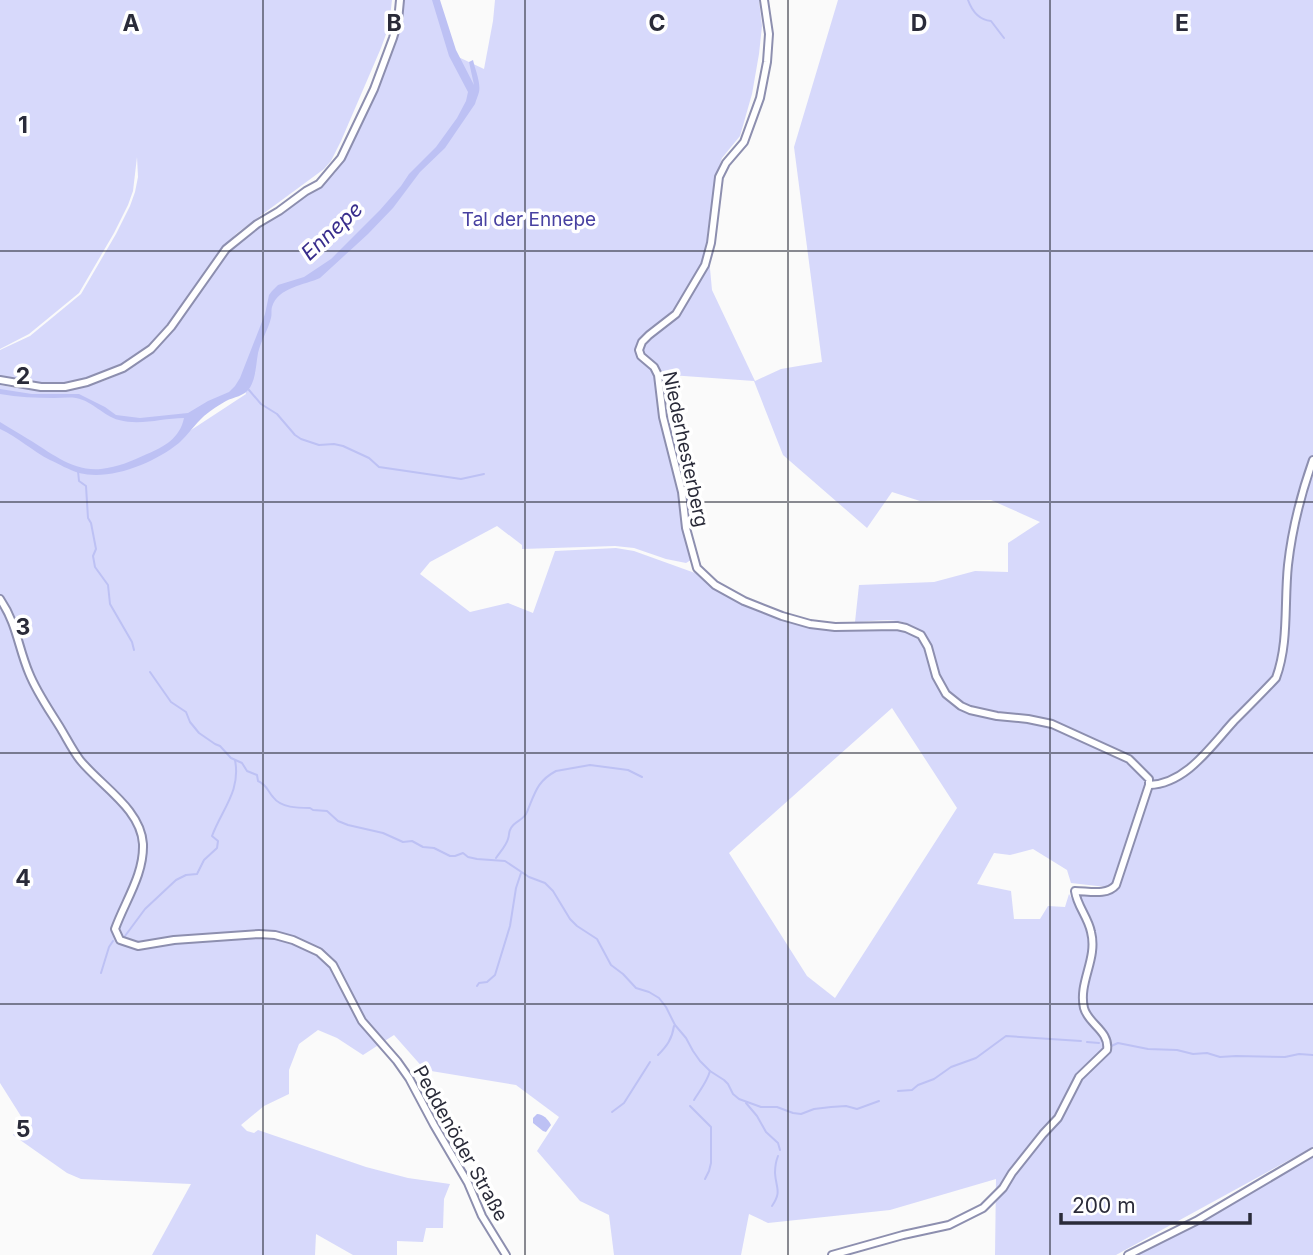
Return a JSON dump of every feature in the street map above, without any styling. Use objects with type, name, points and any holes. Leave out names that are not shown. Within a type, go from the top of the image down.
[{"type":"street","points":[[0,380],[41,387],[65,387],[123,368],[151,349],[171,327],[226,249],[257,224],[319,184],[341,158],[374,89],[398,21],[400,0]]},
{"type":"street","name":"Niederhesterberg","points":[[764,0],[769,34],[760,97],[744,142],[726,163],[719,177],[711,243],[705,265],[677,314],[649,335],[639,350],[658,375],[666,429],[682,492],[686,528],[697,568],[715,585],[744,601],[782,616],[810,624],[906,628],[921,635],[928,647],[936,676],[946,694],[961,706],[997,716],[1052,724],[1129,759],[1149,779],[1149,785]]},
{"type":"street","points":[[832,1255],[949,1224],[983,1208],[1003,1188],[1058,1118],[1079,1077],[1107,1050],[1104,1033],[1086,1014],[1084,1005],[1083,993],[1093,958],[1091,932],[1075,891],[1112,890],[1116,885],[1149,785],[1158,785],[1177,777],[1201,758],[1276,678],[1281,665],[1290,553],[1299,501],[1313,460]]},
{"type":"street","name":"Peddenöder Straße","points":[[0,599],[10,615],[28,672],[37,690],[80,760],[131,812],[141,832],[142,860],[115,929],[120,940],[138,946],[174,940],[259,934],[293,940],[318,952],[333,965],[362,1021],[409,1078],[468,1183],[482,1216],[506,1255]]},
{"type":"street","points":[[1128,1255],[1196,1221],[1313,1152]]},
{"type":"green space","points":[[0,0],[392,0],[389,26],[381,48],[341,141],[324,169],[237,233],[161,335],[145,351],[128,363],[86,380],[41,385],[0,379],[0,350],[30,336],[81,294],[130,206],[138,177],[137,157],[133,191],[128,205],[79,293],[29,334],[0,349]]},
{"type":"green space","name":"Tal der Ennepe","points":[[403,0],[435,0],[454,55],[484,69],[495,0],[759,0],[762,26],[752,94],[740,136],[722,158],[715,180],[707,236],[712,290],[755,381],[781,369],[822,362],[794,147],[838,0],[1313,0],[1313,1147],[1116,1255],[995,1255],[996,1179],[890,1210],[768,1223],[749,1214],[741,1255],[614,1255],[609,1215],[580,1201],[537,1151],[559,1117],[516,1085],[425,1070],[394,1035],[363,1055],[337,1038],[318,1030],[299,1044],[289,1070],[289,1094],[264,1106],[241,1125],[247,1131],[254,1133],[258,1130],[366,1167],[408,1178],[450,1184],[444,1199],[443,1228],[426,1228],[423,1242],[397,1241],[397,1255],[353,1255],[316,1234],[315,1255],[152,1255],[191,1184],[81,1179],[67,1173],[13,1135],[24,1121],[0,1083],[0,385],[48,390],[91,385],[130,368],[148,354],[166,337],[226,253],[305,189],[313,191],[335,173],[362,122],[396,36]],"holes":[[[656,374],[754,381],[783,455],[867,528],[892,492],[920,501],[991,500],[1040,522],[1008,543],[1008,572],[975,571],[934,582],[859,585],[855,622],[893,620],[913,627],[923,635],[930,646],[943,685],[950,696],[963,706],[984,713],[1042,720],[1062,726],[1127,756],[1152,776],[1118,887],[1105,893],[1081,895],[1080,902],[1094,931],[1095,959],[1085,993],[1089,1015],[1105,1032],[1109,1043],[1107,1054],[1079,1078],[1062,1116],[1051,1131],[1033,1144],[1057,1116],[1076,1077],[1099,1056],[1104,1047],[1102,1037],[1085,1017],[1081,1002],[1088,948],[1087,932],[1069,894],[1065,907],[1048,906],[1040,919],[1014,919],[1011,891],[977,884],[994,853],[1010,855],[1033,849],[1067,870],[1071,883],[1106,887],[1115,883],[1147,785],[1145,777],[1127,760],[1052,725],[998,718],[960,707],[945,695],[935,677],[927,648],[919,637],[896,629],[833,629],[783,619],[744,602],[695,573],[634,551],[616,548],[555,551],[533,613],[508,603],[470,612],[420,574],[430,562],[497,526],[522,545],[522,549],[615,546],[634,548],[686,563],[691,560],[680,492],[661,418]],[[244,388],[246,394],[185,434],[222,398]],[[892,708],[957,808],[835,998],[807,976],[729,853]]]},
{"type":"green space","points":[[1313,1155],[1313,1255],[1135,1255]]},
{"type":"shaded area","points":[[432,0],[440,0],[456,50],[474,85],[469,62],[473,60],[479,80],[479,94],[475,104],[445,148],[420,172],[393,208],[368,234],[320,278],[286,291],[275,300],[270,322],[259,348],[253,381],[247,391],[209,412],[169,450],[132,468],[105,474],[91,475],[72,470],[43,456],[0,429],[0,422],[71,464],[101,469],[130,461],[165,445],[179,431],[184,418],[127,422],[113,418],[88,402],[76,398],[14,396],[0,394],[0,389],[32,394],[79,394],[116,415],[140,418],[188,413],[229,392],[240,378],[272,291],[278,285],[304,277],[331,259],[380,210],[409,174],[436,147],[466,101],[468,92],[449,56]]},
{"type":"shaded area","points":[[537,1114],[545,1117],[551,1125],[546,1132],[533,1123]]},
{"type":"waterway","points":[[968,0],[976,14],[991,21],[1004,38]]},
{"type":"waterway","points":[[249,390],[301,439],[319,445],[343,446],[369,458],[379,467],[461,479],[484,474]]},
{"type":"waterway","points":[[78,471],[79,481],[86,486],[88,518],[96,549],[93,556],[95,567],[108,585],[110,604],[134,650]]},
{"type":"waterway","points":[[150,672],[171,702],[186,712],[199,733],[220,746],[231,758],[242,763],[247,771],[257,775],[258,781],[276,801],[290,807],[327,811],[338,821],[348,825],[383,833],[403,842],[412,841],[450,856],[463,853],[477,859],[505,861],[529,877],[545,883],[570,919],[597,939],[611,965],[636,988],[659,998],[700,1061],[724,1080],[739,1099],[761,1107],[777,1107],[801,1114],[831,1107],[846,1106],[857,1109],[879,1101]]},
{"type":"waterway","points":[[125,936],[145,909],[176,880],[197,874],[204,860],[217,848],[218,841],[212,836],[233,791],[235,760]]},
{"type":"waterway","points":[[496,858],[506,844],[511,828],[526,815],[541,783],[556,771],[590,765],[628,770],[642,777]]},
{"type":"waterway","points":[[477,986],[495,975],[510,926],[521,873]]},
{"type":"waterway","points":[[101,973],[113,941]]},
{"type":"waterway","points":[[658,1055],[669,1042],[674,1026]]},
{"type":"waterway","points":[[898,1091],[912,1090],[951,1067],[976,1058],[1006,1036],[1081,1041]]},
{"type":"waterway","points":[[1087,1042],[1099,1043]]},
{"type":"waterway","points":[[1109,1047],[1118,1043],[1148,1049],[1207,1053],[1220,1057],[1313,1055]]},
{"type":"waterway","points":[[612,1112],[624,1103],[650,1062]]},
{"type":"waterway","points":[[694,1100],[710,1071]]},
{"type":"waterway","points":[[746,1103],[766,1132],[778,1143],[780,1150]]},
{"type":"waterway","points":[[690,1106],[711,1127],[711,1163],[705,1179]]},
{"type":"waterway","points":[[772,1206],[778,1193],[775,1173],[778,1156]]},
{"type":"water label","name":"Ennepe","points":[[332,231]]}]
